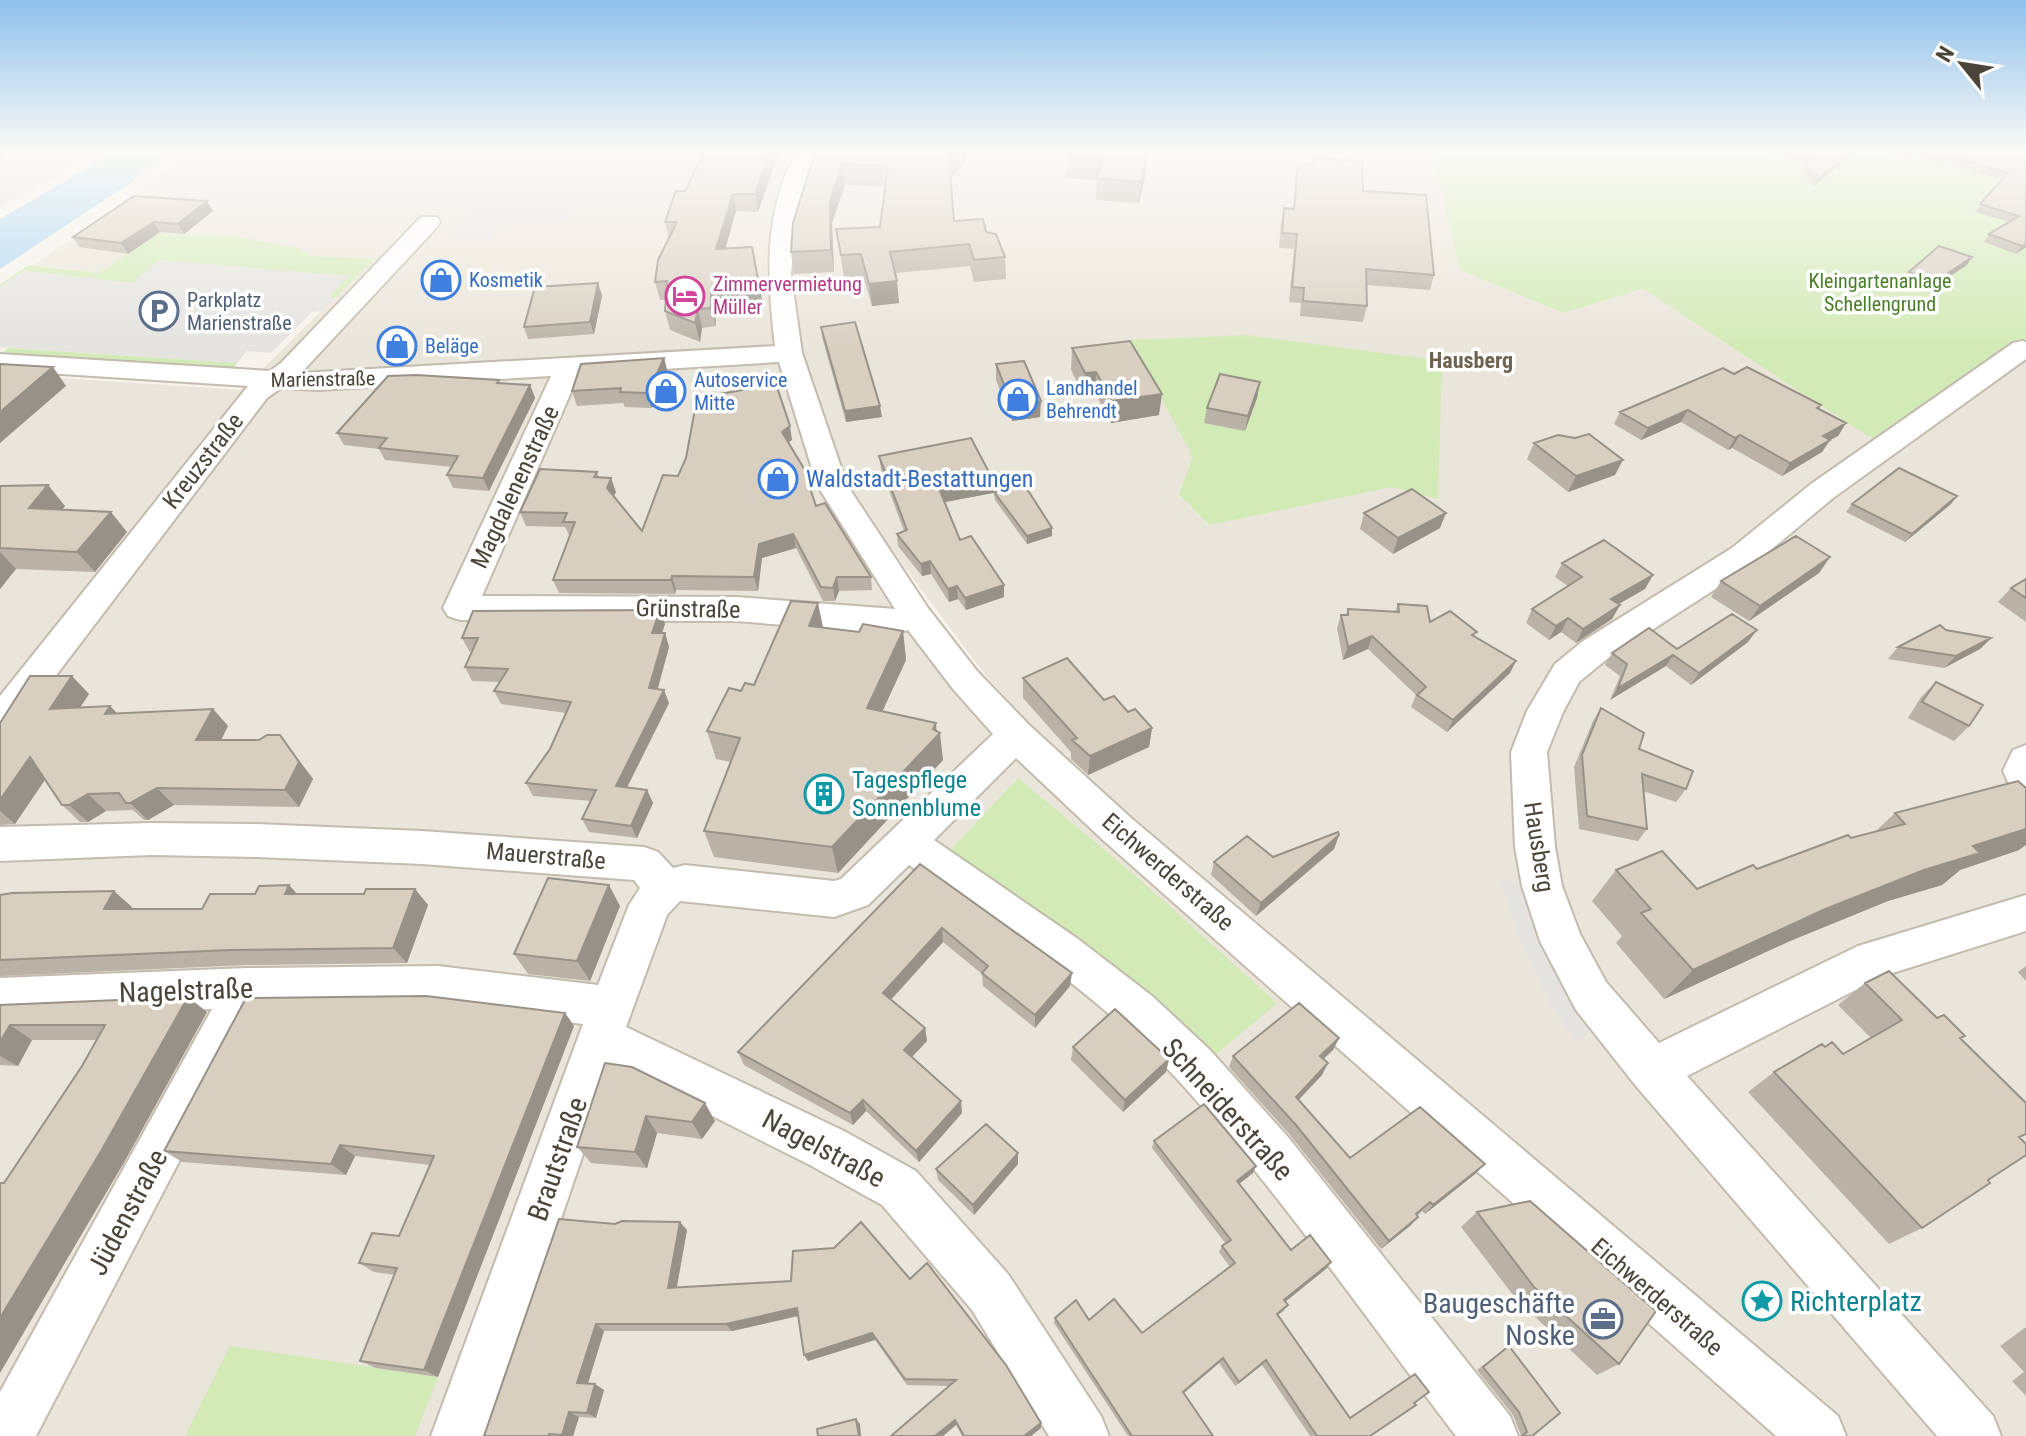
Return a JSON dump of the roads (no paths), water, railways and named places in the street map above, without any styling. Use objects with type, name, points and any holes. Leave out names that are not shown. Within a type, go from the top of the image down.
[{"type":"street","name":"Eichwerderstraße","points":[[785,219],[779,275],[789,353],[832,485],[916,616],[965,680],[1016,735],[1155,863],[1818,1436]]},
{"type":"street","name":"Kreuzstraße","points":[[0,722],[257,392],[290,369],[429,222]]},
{"type":"street","name":"Hausberg","points":[[1973,1436],[1652,1070],[1591,996],[1561,941],[1542,886],[1535,847],[1529,752],[1545,711],[1567,673],[1595,650],[1743,556],[1822,491],[2024,350]]},
{"type":"street","name":"Marienstraße","points":[[0,362],[273,382],[319,382],[789,353]]},
{"type":"street","name":"Magdalenenstraße","points":[[460,608],[569,366]]},
{"type":"street","name":"Grünstraße","points":[[460,608],[736,609],[892,622],[916,616]]},
{"type":"street","points":[[666,888],[685,882],[834,899],[854,893],[1016,735]]},
{"type":"street","points":[[2026,760],[2022,771],[2026,782]]},
{"type":"street","name":"Mauerstraße","points":[[0,844],[212,839],[495,851],[644,864],[666,888]]},
{"type":"street","name":"Schneiderstraße","points":[[907,842],[1063,952],[1136,1010],[1183,1054],[1271,1154],[1490,1436]]},
{"type":"street","name":"Brautstraße","points":[[459,1436],[650,905],[666,888]]},
{"type":"street","points":[[1652,1070],[1873,960],[2026,913]]},
{"type":"street","name":"Nagelstraße","points":[[0,998],[247,988],[438,986],[606,1022],[899,1188],[990,1292],[1081,1436]]},
{"type":"street","name":"Jüdenstraße","points":[[6,1436],[247,988]]},
{"type":"water","points":[[0,219],[76,219],[0,269]]},
{"type":"place","name":"Kosmetik","points":[[441,280]]},
{"type":"place","name":"Zimmervermietung Müller","points":[[685,296]]},
{"type":"place","name":"Parkplatz Marienstraße","points":[[159,311]]},
{"type":"place","name":"Beläge","points":[[397,346]]},
{"type":"place","name":"Autoservice Mitte","points":[[666,391]]},
{"type":"place","name":"Landhandel Behrendt","points":[[1018,399]]},
{"type":"place","name":"Waldstadt-Bestattungen","points":[[778,479]]},
{"type":"place","name":"Tagespflege Sonnenblume","points":[[824,794]]},
{"type":"place","name":"Richterplatz","points":[[1762,1301]]},
{"type":"place","name":"Baugeschäfte Noske","points":[[1603,1319]]},
{"type":"district","name":"Hausberg","points":[[1471,360]]},
{"type":"park label","name":"Kleingartenanlage Schellengrund","points":[[1880,292]]}]
